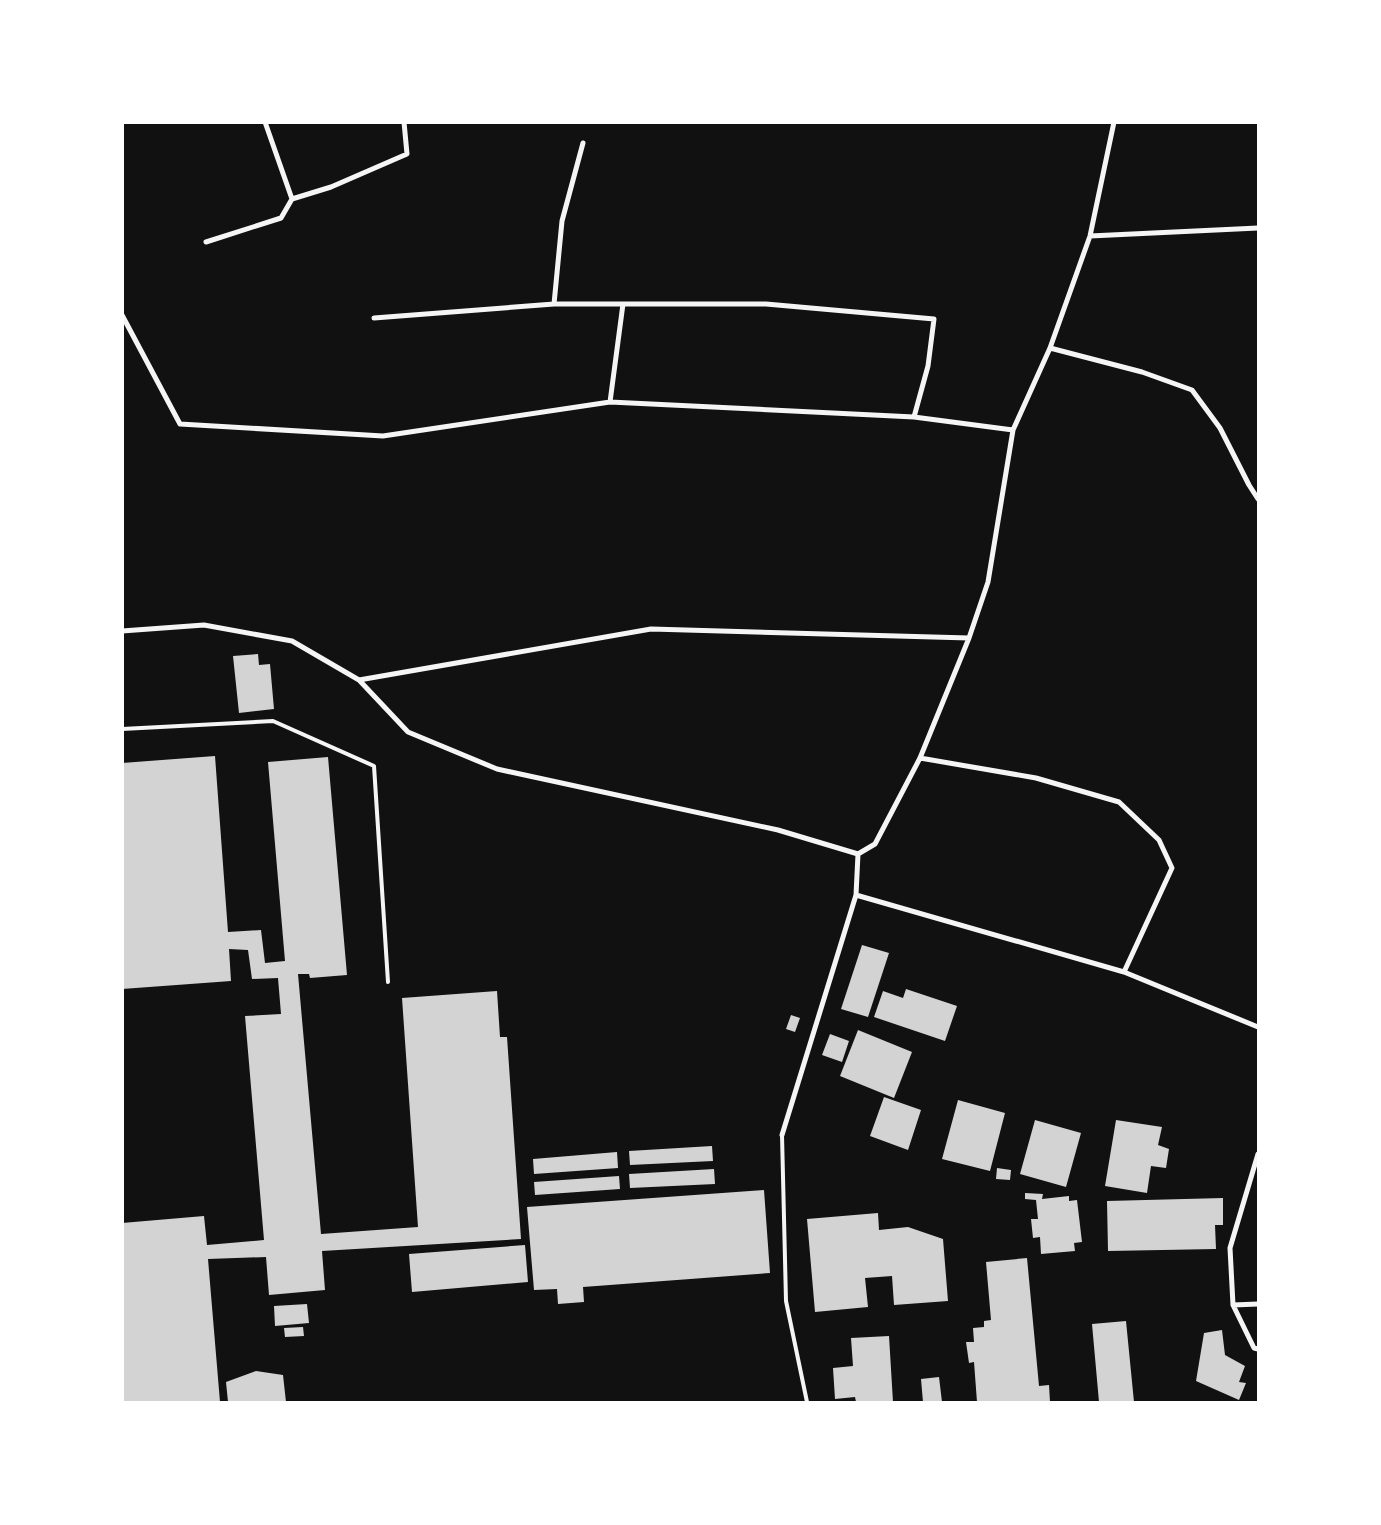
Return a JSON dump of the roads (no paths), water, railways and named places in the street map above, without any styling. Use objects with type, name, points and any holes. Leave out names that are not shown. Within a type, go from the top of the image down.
[{"type":"street","points":[[265,122],[292,199]]},
{"type":"street","points":[[206,242],[281,218],[292,199],[331,187],[407,154],[404,122]]},
{"type":"street","points":[[122,631],[204,625],[292,641],[359,680],[408,732],[497,769],[778,830],[858,854],[875,844],[920,758],[969,638],[988,582],[1014,430],[1050,348],[1090,236],[1114,122]]},
{"type":"street","points":[[554,304],[562,222],[583,143]]},
{"type":"street","points":[[1090,236],[1258,228]]},
{"type":"street","points":[[374,318],[554,304],[766,304],[934,319],[928,366],[914,417]]},
{"type":"street","points":[[610,402],[623,304]]},
{"type":"street","points":[[122,315],[180,424],[382,436],[610,402],[914,417],[1014,430]]},
{"type":"street","points":[[1050,348],[1142,372],[1192,390],[1220,428],[1258,499]]},
{"type":"street","points":[[359,680],[650,629],[969,638]]},
{"type":"street","points":[[920,758],[1036,778],[1119,802],[1159,840],[1172,868],[1124,972]]},
{"type":"street","points":[[782,1136],[856,895],[858,854]]},
{"type":"street","points":[[856,895],[1124,972],[1258,1027]]},
{"type":"street","points":[[1258,1154],[1230,1248],[1233,1305],[1254,1348],[1258,1349]]},
{"type":"street","points":[[1233,1305],[1258,1304]]},
{"type":"lane","points":[[122,729],[273,720],[374,766],[388,982]]},
{"type":"lane","points":[[782,1136],[786,1301],[808,1402]]}]
